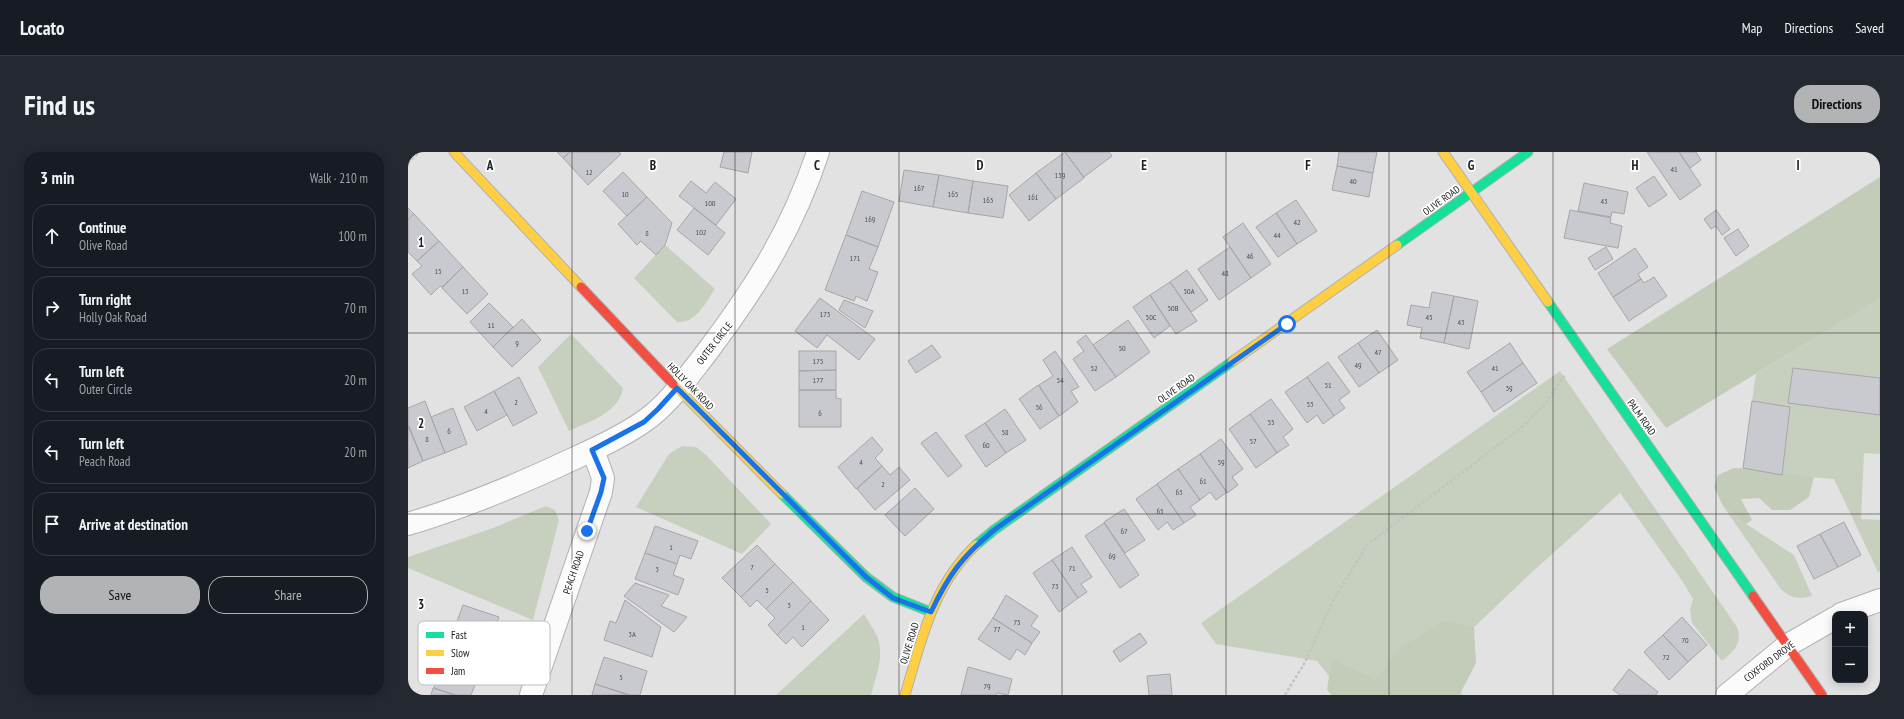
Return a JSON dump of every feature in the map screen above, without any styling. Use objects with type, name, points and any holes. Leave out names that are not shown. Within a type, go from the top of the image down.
[{"type":"street","name":"HOLLY OAK ROAD","points":[[454,152],[677,388],[866,577],[893,598],[931,612]]},
{"type":"street","name":"OUTER CIRCLE","points":[[408,524],[449,512],[548,471],[592,450],[644,422],[677,388],[731,321],[762,274],[784,236],[800,204],[818,152]]},
{"type":"street","name":"PALM ROAD","points":[[1443,152],[1822,695]]},
{"type":"street","name":"OLIVE ROAD","points":[[905,695],[931,612],[942,588],[956,566],[973,548],[994,530],[1528,152]]},
{"type":"street","name":"PEACH ROAD","points":[[550,640],[601,492],[604,478],[592,450]]},
{"type":"street","points":[[1849,611],[1880,600]]},
{"type":"street","name":"COXFORD DROVE","points":[[1727,695],[1788,645],[1832,620]]},
{"type":"street","name":"PEACH ROAD","points":[[531,695],[534,685]]},
{"type":"path","points":[[408,163],[419,152]]},
{"type":"path","points":[[1285,695],[1304,664],[1334,599],[1368,544],[1522,427],[1545,404],[1564,375],[1588,358]]},
{"type":"green space","points":[[1880,177],[1880,299],[1666,428],[1607,349]]},
{"type":"green space","points":[[665,245],[715,289],[700,311],[695,316],[684,321],[677,322],[634,278]]},
{"type":"green space","points":[[1880,299],[1880,378],[1793,368],[1788,403],[1880,415],[1880,454],[1864,453],[1861,519],[1880,520],[1880,571],[1878,572],[1834,479],[1782,475],[1790,407],[1752,401],[1756,374]]},
{"type":"green space","points":[[571,334],[623,388],[616,404],[610,410],[594,420],[569,431],[538,367]]},
{"type":"green space","points":[[1560,371],[1737,627],[1739,633],[1738,642],[1734,650],[1722,661],[1692,623],[1690,610],[1693,599],[1683,582],[1620,493],[1530,574],[1403,695],[1344,695],[1317,661],[1216,644],[1201,623]]},
{"type":"green space","points":[[682,446],[696,447],[706,455],[771,524],[742,554],[636,507],[669,454]]},
{"type":"green space","points":[[1734,468],[1754,469],[1814,477],[1809,497],[1790,510],[1772,510],[1759,498],[1741,499],[1752,520],[1746,524],[1723,506],[1714,487],[1718,475]]},
{"type":"green space","points":[[546,506],[555,510],[559,520],[533,620],[408,568],[408,557],[493,528]]},
{"type":"green space","points":[[1723,506],[1746,524],[1794,555],[1812,596],[1802,598],[1794,597],[1787,594],[1780,588]]},
{"type":"green space","points":[[864,614],[877,636],[880,651],[879,666],[871,695],[776,695]]},
{"type":"green space","points":[[1444,621],[1474,627],[1476,663],[1461,692],[1462,695],[1331,695],[1327,689],[1332,659],[1376,680],[1401,647]]},
{"type":"building","points":[[557,152],[570,152],[563,158]]},
{"type":"building","points":[[570,152],[619,152],[621,154],[588,185],[563,158]]},
{"type":"building","points":[[724,152],[752,152],[748,173],[720,167]]},
{"type":"building","points":[[1065,152],[1109,152],[1112,156],[1084,177]]},
{"type":"building","points":[[1065,152],[1084,178],[1056,199],[1036,173]]},
{"type":"building","points":[[1339,152],[1377,152],[1373,173],[1337,166]]},
{"type":"building","points":[[1647,152],[1679,152],[1701,185],[1680,200]]},
{"type":"building","points":[[1679,152],[1696,152],[1701,160],[1690,168]]},
{"type":"building","points":[[1337,166],[1373,173],[1369,197],[1332,190]]},
{"type":"building","points":[[904,170],[939,175],[933,207],[899,201]]},
{"type":"building","points":[[623,172],[647,197],[627,216],[603,191]]},
{"type":"building","points":[[1036,173],[1056,199],[1029,221],[1009,195]]},
{"type":"building","points":[[939,175],[973,181],[968,213],[933,207]]},
{"type":"building","points":[[1654,176],[1667,195],[1649,207],[1636,188]]},
{"type":"building","points":[[691,181],[706,193],[715,182],[736,199],[716,225],[679,196]]},
{"type":"building","points":[[973,181],[1008,186],[1003,218],[968,213]]},
{"type":"building","points":[[1584,183],[1628,192],[1624,214],[1612,212],[1611,217],[1578,211]]},
{"type":"building","points":[[862,191],[894,202],[878,247],[846,235]]},
{"type":"building","points":[[647,197],[672,223],[665,245],[656,255],[641,241],[637,245],[618,224]]},
{"type":"building","points":[[1296,200],[1317,231],[1297,244],[1276,213]]},
{"type":"building","points":[[408,208],[414,214],[408,220]]},
{"type":"building","points":[[694,208],[725,233],[708,255],[677,230]]},
{"type":"building","points":[[1570,210],[1611,218],[1610,223],[1622,226],[1618,248],[1564,238]]},
{"type":"building","points":[[1716,210],[1730,229],[1722,235],[1716,226],[1711,229],[1704,219]]},
{"type":"building","points":[[1276,213],[1297,244],[1278,257],[1256,227]]},
{"type":"building","points":[[414,214],[439,241],[417,261],[408,252],[408,220]]},
{"type":"building","points":[[1243,223],[1271,264],[1251,278],[1223,237]]},
{"type":"building","points":[[1738,229],[1749,246],[1736,256],[1724,238]]},
{"type":"building","points":[[846,235],[878,247],[869,269],[878,272],[867,301],[856,296],[854,301],[825,290]]},
{"type":"building","points":[[439,241],[463,267],[442,287],[440,286],[431,295],[412,274],[422,266],[417,261]]},
{"type":"building","points":[[1230,247],[1251,278],[1219,300],[1198,269]]},
{"type":"building","points":[[1606,247],[1613,259],[1595,270],[1588,258]]},
{"type":"building","points":[[1635,248],[1648,267],[1638,274],[1641,279],[1613,297],[1598,273]]},
{"type":"building","points":[[463,267],[488,294],[467,314],[442,288]]},
{"type":"building","points":[[1187,270],[1208,300],[1191,312],[1170,282]]},
{"type":"building","points":[[1654,277],[1667,296],[1629,321],[1613,297],[1641,279],[1644,283]]},
{"type":"building","points":[[1170,282],[1197,321],[1176,334],[1150,295]]},
{"type":"building","points":[[1432,292],[1454,296],[1444,343],[1420,338],[1422,328],[1407,325],[1411,305],[1429,308]]},
{"type":"building","points":[[1150,295],[1170,326],[1154,338],[1133,307]]},
{"type":"building","points":[[1454,296],[1478,301],[1469,349],[1444,343]]},
{"type":"building","points":[[820,298],[875,339],[859,360],[827,335],[817,348],[795,331]]},
{"type":"building","points":[[844,300],[873,311],[865,328],[839,310]]},
{"type":"building","points":[[489,303],[513,327],[493,347],[470,322]]},
{"type":"building","points":[[522,319],[541,340],[512,367],[493,347]]},
{"type":"building","points":[[1128,320],[1150,352],[1116,377],[1093,345]]},
{"type":"building","points":[[1377,330],[1398,360],[1379,373],[1358,343]]},
{"type":"building","points":[[1086,335],[1116,377],[1095,391],[1073,359],[1084,351],[1077,342]]},
{"type":"building","points":[[1358,343],[1379,373],[1359,387],[1338,357]]},
{"type":"building","points":[[1510,343],[1523,363],[1481,392],[1467,372]]},
{"type":"building","points":[[932,345],[941,357],[916,373],[908,361]]},
{"type":"building","points":[[799,351],[836,351],[836,370],[799,371]]},
{"type":"building","points":[[1055,351],[1079,387],[1071,391],[1078,402],[1059,416],[1039,385],[1053,376],[1043,360]]},
{"type":"building","points":[[1328,362],[1350,392],[1339,400],[1345,408],[1334,416],[1307,377]]},
{"type":"building","points":[[1523,363],[1537,383],[1494,412],[1481,392]]},
{"type":"building","points":[[1793,368],[1880,378],[1880,415],[1788,403]]},
{"type":"building","points":[[836,370],[836,390],[799,390],[799,371]]},
{"type":"building","points":[[519,377],[537,413],[513,426],[494,391]]},
{"type":"building","points":[[1307,377],[1334,416],[1323,424],[1317,415],[1307,423],[1285,392]]},
{"type":"building","points":[[1038,385],[1059,416],[1040,429],[1019,399]]},
{"type":"building","points":[[799,390],[836,390],[836,398],[841,399],[841,427],[799,427]]},
{"type":"building","points":[[494,391],[507,415],[477,431],[464,407]]},
{"type":"building","points":[[1271,399],[1293,429],[1283,437],[1289,445],[1277,453],[1250,414]]},
{"type":"building","points":[[425,401],[445,453],[423,461],[408,424],[408,408]]},
{"type":"building","points":[[1752,401],[1790,407],[1782,475],[1743,468]]},
{"type":"building","points":[[453,408],[467,444],[445,453],[431,417]]},
{"type":"building","points":[[1005,409],[1026,440],[1006,453],[985,423]]},
{"type":"building","points":[[1250,414],[1277,453],[1256,468],[1229,429]]},
{"type":"building","points":[[985,423],[1006,453],[986,467],[965,436]]},
{"type":"building","points":[[408,426],[423,461],[408,468]]},
{"type":"building","points":[[936,432],[962,466],[948,477],[921,443]]},
{"type":"building","points":[[872,437],[883,450],[875,458],[882,466],[856,489],[838,467]]},
{"type":"building","points":[[1221,439],[1243,469],[1232,477],[1238,485],[1227,493],[1200,454]]},
{"type":"building","points":[[1200,454],[1227,492],[1216,500],[1210,492],[1200,500],[1178,469]]},
{"type":"building","points":[[882,466],[890,475],[899,467],[910,480],[875,510],[857,489]]},
{"type":"building","points":[[1178,469],[1200,500],[1190,507],[1196,515],[1184,523],[1157,484]]},
{"type":"building","points":[[1157,484],[1184,523],[1173,530],[1167,522],[1158,530],[1136,499]]},
{"type":"building","points":[[915,488],[934,509],[905,536],[885,515]]},
{"type":"building","points":[[1124,509],[1145,540],[1125,553],[1104,522]]},
{"type":"building","points":[[1844,522],[1861,555],[1838,567],[1820,534]]},
{"type":"building","points":[[1104,523],[1139,575],[1120,588],[1085,536]]},
{"type":"building","points":[[655,526],[698,541],[691,559],[680,555],[677,564],[645,553]]},
{"type":"building","points":[[1820,534],[1838,567],[1814,579],[1797,546]]},
{"type":"building","points":[[757,545],[775,564],[741,597],[722,578]]},
{"type":"building","points":[[1072,547],[1092,577],[1081,584],[1087,592],[1078,598],[1052,560]]},
{"type":"building","points":[[645,553],[677,564],[673,575],[684,579],[678,595],[635,579]]},
{"type":"building","points":[[1052,560],[1078,598],[1059,612],[1033,573]]},
{"type":"building","points":[[775,564],[793,582],[766,609],[757,600],[750,607],[741,597]]},
{"type":"building","points":[[793,582],[811,601],[777,635],[768,625],[775,618],[766,609]]},
{"type":"building","points":[[635,583],[669,595],[661,606],[687,617],[674,632],[624,596]]},
{"type":"building","points":[[1006,595],[1038,616],[1031,626],[1040,632],[1032,643],[993,618]]},
{"type":"building","points":[[625,600],[661,627],[652,657],[604,640],[610,621],[616,623]]},
{"type":"building","points":[[811,601],[829,620],[802,647],[793,637],[786,644],[777,635]]},
{"type":"building","points":[[463,605],[499,617],[498,621],[457,621]]},
{"type":"building","points":[[1682,617],[1707,645],[1688,662],[1663,635]]},
{"type":"building","points":[[993,618],[1032,643],[1025,655],[1017,649],[1010,660],[978,639]]},
{"type":"building","points":[[1140,633],[1147,643],[1120,662],[1113,651]]},
{"type":"building","points":[[1663,635],[1688,662],[1669,680],[1644,652]]},
{"type":"building","points":[[604,657],[647,671],[640,695],[630,695],[595,684]]},
{"type":"building","points":[[968,667],[1012,679],[1008,695],[997,693],[996,695],[961,695]]},
{"type":"building","points":[[1629,669],[1658,692],[1656,695],[1620,695],[1613,690]]},
{"type":"building","points":[[1170,674],[1172,695],[1149,695],[1147,676]]},
{"type":"building","points":[[595,684],[628,695],[592,695]]},
{"type":"building","points":[[435,685],[475,685],[471,695],[455,695],[434,688]]},
{"type":"building","points":[[433,688],[455,695],[431,695]]},
{"type":"traffic: fast","points":[[1397,245],[1528,152]]},
{"type":"traffic: fast","points":[[1548,302],[1753,596]]},
{"type":"traffic: fast","points":[[976,545],[994,530],[1233,361]]},
{"type":"traffic: fast","points":[[782,494],[866,577],[893,597],[931,612]]},
{"type":"traffic: slow","points":[[454,152],[581,287]]},
{"type":"traffic: slow","points":[[1443,152],[1548,302]]},
{"type":"traffic: slow","points":[[1233,361],[1397,245]]},
{"type":"traffic: slow","points":[[673,384],[782,494]]},
{"type":"traffic: slow","points":[[905,695],[930,615],[949,578],[961,561],[976,545]]},
{"type":"traffic: jam","points":[[581,287],[673,384]]},
{"type":"traffic: jam","points":[[1753,596],[1822,695]]},
{"type":"route","points":[[587,531],[601,492],[604,478],[592,450],[644,422],[677,388],[866,577],[893,598],[931,612],[942,588],[956,566],[973,548],[994,530],[1287,324]]}]
